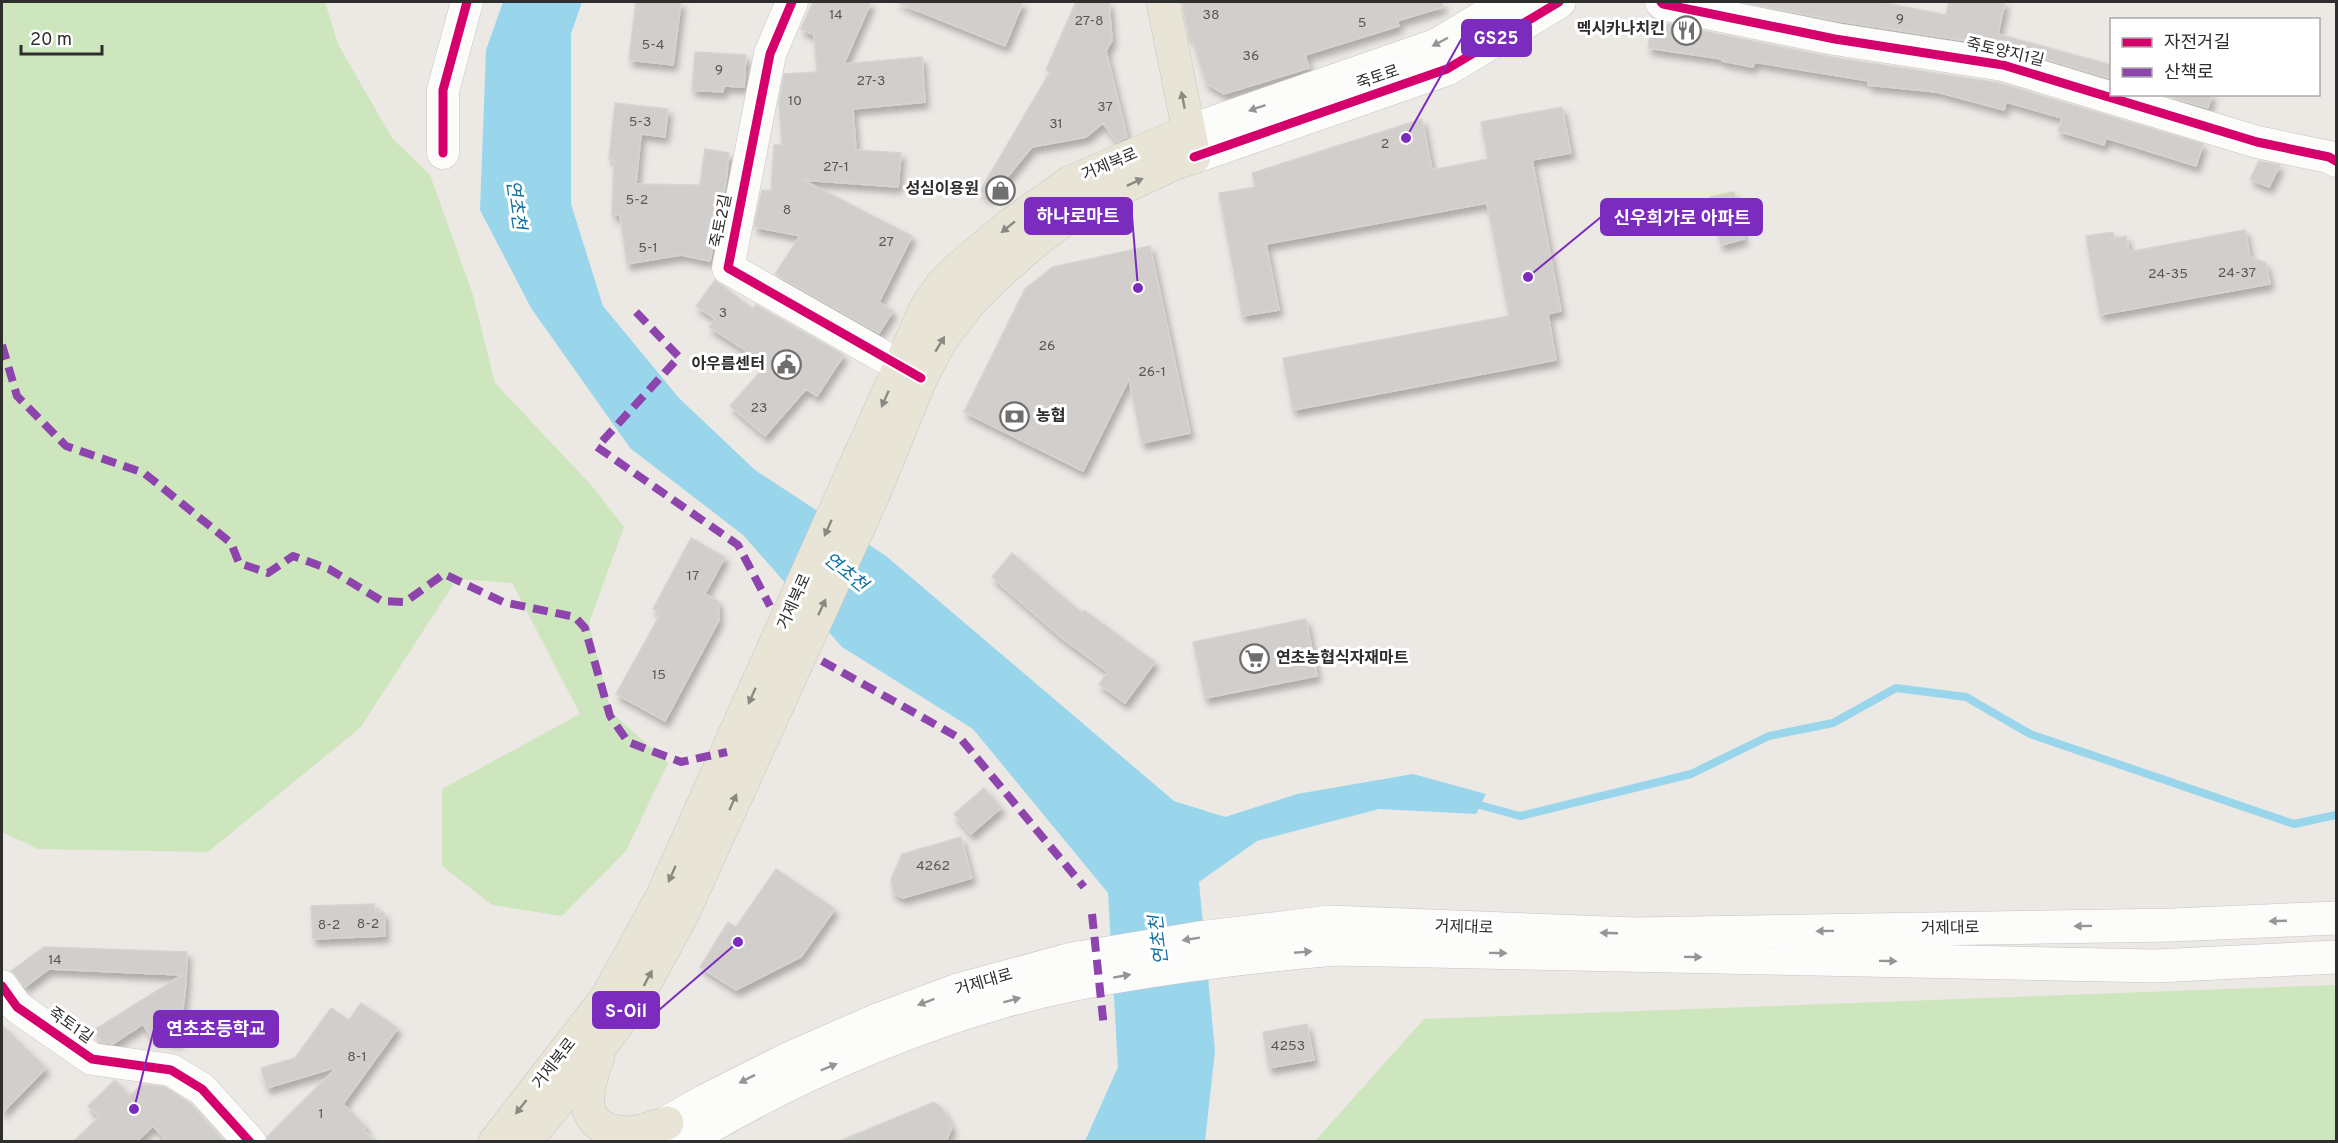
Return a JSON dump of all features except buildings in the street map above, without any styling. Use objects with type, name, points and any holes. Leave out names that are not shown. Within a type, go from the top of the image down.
[{"type":"main road","points":[[1142,2],[1180,149]]},
{"type":"main road","points":[[1163,2],[1180,149]]},
{"type":"main road","name":"죽토로","points":[[1180,149],[1437,45],[1508,2]]},
{"type":"main road","name":"죽토로","points":[[1180,149],[1448,69],[1559,2]]},
{"type":"main road","name":"거제북로","points":[[495,1142],[607,997],[661,899],[787,651],[863,484],[910,372],[927,306],[941,286],[961,266],[1010,225],[1071,182],[1180,149]]},
{"type":"main road","name":"거제북로","points":[[525,1142],[635,1000],[682,914],[787,651]]},
{"type":"main road","name":"거제대로","points":[[633,1142],[675,1132],[788,1059],[875,1021],[958,990],[1063,974],[1200,963],[1247,944],[1329,922],[1634,934],[2160,925],[2337,918]]},
{"type":"main road","name":"거제대로","points":[[1247,944],[1335,949],[2156,966],[2337,957]]},
{"type":"main road","points":[[605,1041],[593,1068],[589,1099],[591,1115],[606,1128],[619,1133],[675,1132]]},
{"type":"street","points":[[443,153],[443,90],[467,2]]},
{"type":"street","name":"죽토2길","points":[[792,2],[770,54],[728,268],[910,372]]},
{"type":"street","name":"죽토양지1길","points":[[1661,2],[1835,39],[2003,65],[2257,142],[2329,157],[2337,161]]},
{"type":"street","name":"죽토1길","points":[[2,986],[17,1007],[92,1059],[171,1070],[202,1089],[250,1142]]},
{"type":"green space","points":[[2,2],[325,2],[338,44],[392,138],[430,175],[473,295],[495,383],[592,486],[624,527],[589,623],[611,712],[668,763],[626,851],[562,916],[492,905],[442,866],[442,789],[580,714],[512,583],[457,579],[360,728],[208,852],[38,849],[2,832]]},
{"type":"green space","points":[[2336,985],[2336,1141],[1315,1141],[1424,1019]]},
{"type":"water","name":"연초천","points":[[503,2],[582,2],[571,34],[571,204],[603,306],[679,398],[755,470],[886,556],[1174,801],[1225,817],[1297,794],[1413,774],[1486,794],[1476,814],[1379,809],[1257,841],[1199,882],[1215,1051],[1205,1141],[1085,1141],[1118,1067],[1108,893],[973,729],[842,647],[743,535],[630,448],[531,308],[480,210],[486,50]]},
{"type":"waterway","points":[[1472,803],[1520,816],[1691,774],[1769,736],[1833,723],[1896,688],[1966,697],[2030,734],[2294,824],[2336,815]]},
{"type":"marked path","points":[[636,312],[679,357],[597,447],[738,545],[770,606]]},
{"type":"marked path","points":[[2,345],[17,396],[66,446],[144,473],[231,543],[239,563],[268,573],[293,556],[329,569],[382,601],[405,602],[444,574],[503,602],[575,617],[585,628],[610,716],[628,742],[681,762],[727,752]]},
{"type":"marked path","points":[[822,661],[961,739],[1084,887]]},
{"type":"marked path","points":[[1092,914],[1104,1028]]},
{"type":"cycle path","points":[[443,153],[443,90],[467,2]]},
{"type":"cycle path","points":[[792,2],[770,54],[728,268],[921,378]]},
{"type":"cycle path","points":[[1194,157],[1447,69],[1559,2]]},
{"type":"cycle path","points":[[1661,2],[1835,39],[2003,65],[2257,142],[2329,157],[2336,161]]},
{"type":"cycle path","points":[[2,986],[17,1007],[92,1059],[171,1070],[202,1089],[250,1142]]},
{"type":"place","name":"멕시카나치킨","points":[[1686,30]]},
{"type":"place","name":"GS25","points":[[1406,138]]},
{"type":"place","name":"성심이용원","points":[[1000,190]]},
{"type":"place","name":"신우희가로 아파트","points":[[1528,277]]},
{"type":"place","name":"하나로마트","points":[[1138,288]]},
{"type":"place","name":"아우름센터","points":[[786,365]]},
{"type":"place","name":"농협","points":[[1015,417]]},
{"type":"place","name":"연초농협식자재마트","points":[[1255,659]]},
{"type":"place","name":"S-Oil","points":[[738,942]]},
{"type":"place","name":"연초초등학교","points":[[134,1109]]}]
